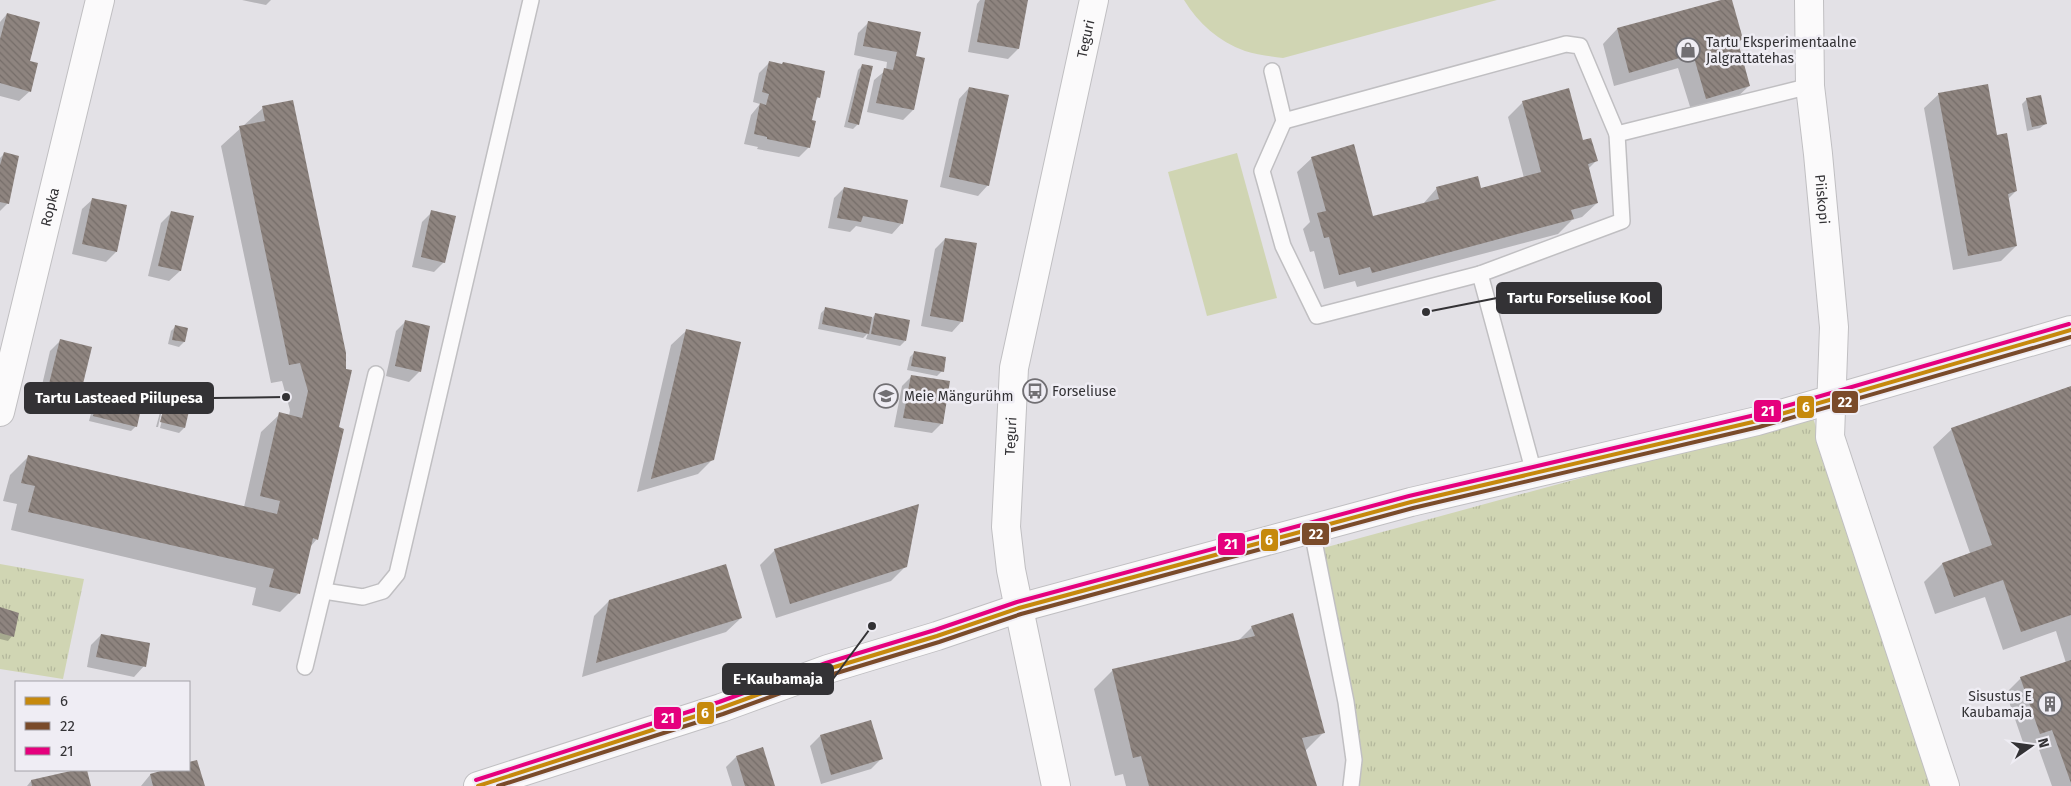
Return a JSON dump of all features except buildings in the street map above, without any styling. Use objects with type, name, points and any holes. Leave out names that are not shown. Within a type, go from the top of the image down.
[{"type":"street","name":"Ropka","points":[[0,412],[100,0]]},
{"type":"street","name":"Teguri","points":[[1056,786],[1011,570],[1006,527],[1014,368],[1094,0]]},
{"type":"street","name":"Piiskopi","points":[[1809,0],[1810,86],[1834,327],[1830,437],[1945,786]]},
{"type":"street","points":[[478,786],[722,708],[828,669],[937,636],[1019,608],[1411,502],[1757,421],[2071,330]]},
{"type":"lane","points":[[324,590],[363,597],[383,591],[396,574],[531,0]]},
{"type":"lane","points":[[1272,71],[1284,122],[1262,171],[1283,246],[1317,316],[1480,274],[1622,221],[1617,134],[1580,46],[1566,44],[1284,122]]},
{"type":"lane","points":[[1617,134],[1810,86]]},
{"type":"lane","points":[[1480,274],[1534,473]]},
{"type":"lane","points":[[305,666],[376,374]]},
{"type":"lane","points":[[1312,530],[1346,702],[1354,760],[1351,786]]},
{"type":"green space","points":[[1184,0],[1497,0],[1283,58],[1249,52],[1226,42],[1210,31],[1196,17]]},
{"type":"green space","points":[[1237,153],[1277,298],[1207,316],[1168,172]]},
{"type":"green space","points":[[1812,415],[1936,786],[1356,786],[1316,550]]},
{"type":"green space","points":[[0,564],[84,579],[63,679],[0,669]]},
{"type":"transit line","name":"21","points":[[476,780],[719,702],[826,663],[935,630],[1017,602],[1409,496],[1755,415],[2069,324]]},
{"type":"transit line","name":"6","points":[[478,786],[721,708],[828,669],[937,636],[1019,608],[1411,502],[1757,421],[2071,330]]},
{"type":"transit line","name":"22","points":[[498,786],[723,714],[830,675],[939,642],[1021,614],[1413,508],[1759,427],[2071,337]]},
{"type":"place","name":"Tartu Eksperimentaalne Jalgrattatehas","points":[[1688,50]]},
{"type":"place","name":"Tartu Forseliuse Kool","points":[[1426,312]]},
{"type":"place","name":"Forseliuse","points":[[1035,391]]},
{"type":"place","name":"Meie Mängurühm","points":[[886,396]]},
{"type":"place","name":"Tartu Lasteaed Piilupesa","points":[[286,397]]},
{"type":"place","name":"E-Kaubamaja","points":[[872,626]]},
{"type":"place","name":"Sisustus E Kaubamaja","points":[[2050,704]]}]
